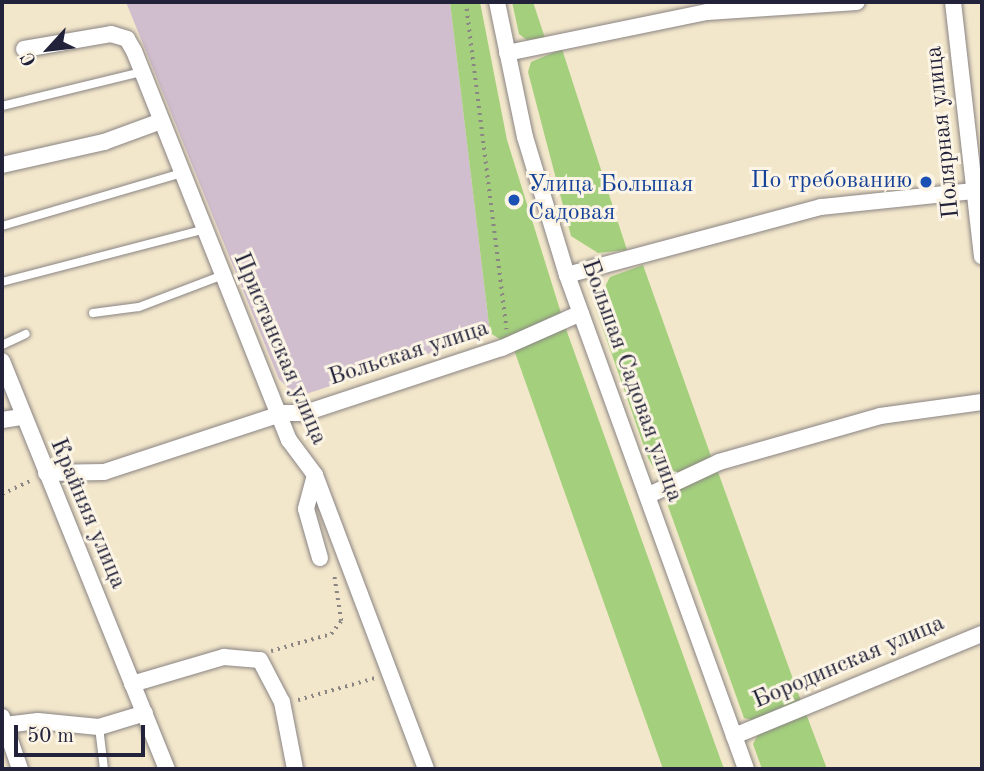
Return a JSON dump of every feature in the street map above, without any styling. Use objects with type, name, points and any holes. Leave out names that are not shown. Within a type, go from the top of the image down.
[{"type":"street","name":"Большая Садовая улица","points":[[497,2],[507,53],[567,275],[649,495],[746,769]]},
{"type":"street","points":[[507,53],[707,12],[857,2]]},
{"type":"street","name":"Полярная улица","points":[[953,2],[977,191],[982,256]]},
{"type":"street","name":"Пристанская улица","points":[[24,49],[111,34],[127,40],[223,275],[283,413],[289,440],[315,475],[426,769]]},
{"type":"street","points":[[2,165],[104,142],[161,121]]},
{"type":"street","points":[[567,275],[821,207],[977,191]]},
{"type":"street","name":"Вольская улица","points":[[46,473],[104,472],[283,413],[305,413],[512,344],[581,313]]},
{"type":"street","name":"Крайняя улица","points":[[2,360],[21,417],[167,769]]},
{"type":"street","points":[[649,495],[719,462],[880,416],[982,402]]},
{"type":"street","points":[[2,420],[21,417]]},
{"type":"street","points":[[315,475],[306,509],[320,558]]},
{"type":"street","name":"Бородинская улица","points":[[734,736],[982,634]]},
{"type":"street","points":[[131,684],[224,657],[260,660],[282,702],[295,769]]},
{"type":"street","points":[[20,769],[4,721],[38,721],[99,727],[145,713]]},
{"type":"lane","points":[[2,106],[142,72]]},
{"type":"lane","points":[[2,226],[182,173]]},
{"type":"lane","points":[[2,282],[205,229]]},
{"type":"lane","points":[[93,313],[139,307],[223,275]]},
{"type":"lane","points":[[2,345],[26,334]]},
{"type":"lane","points":[[99,727],[104,769]]},
{"type":"path","points":[[466,2],[504,319],[512,344]]},
{"type":"path","points":[[2,494],[46,473]]},
{"type":"path","points":[[260,660],[274,648],[317,641],[341,621],[334,574],[320,558]]},
{"type":"path","points":[[282,702],[390,672]]},
{"type":"shaded area","points":[[126,2],[450,2],[490,333],[297,397],[279,379]]},
{"type":"green space","points":[[450,2],[480,2],[507,140],[566,329],[724,769],[663,769],[513,347],[490,333]]},
{"type":"green space","points":[[512,2],[533,2],[545,38],[527,40],[519,34]]},
{"type":"green space","points":[[562,49],[627,250],[598,253],[571,236],[528,72],[531,62]]},
{"type":"green space","points":[[643,265],[712,459],[675,477],[658,475],[648,458],[595,306],[610,277]]},
{"type":"green space","points":[[718,472],[801,701],[756,721],[744,718],[668,506],[676,490]]},
{"type":"green space","points":[[805,711],[827,769],[762,769],[753,744],[760,731]]},
{"type":"place","name":"По требованию","points":[[926,182]]},
{"type":"place","name":"Улица Большая Садовая","points":[[514,200]]}]
